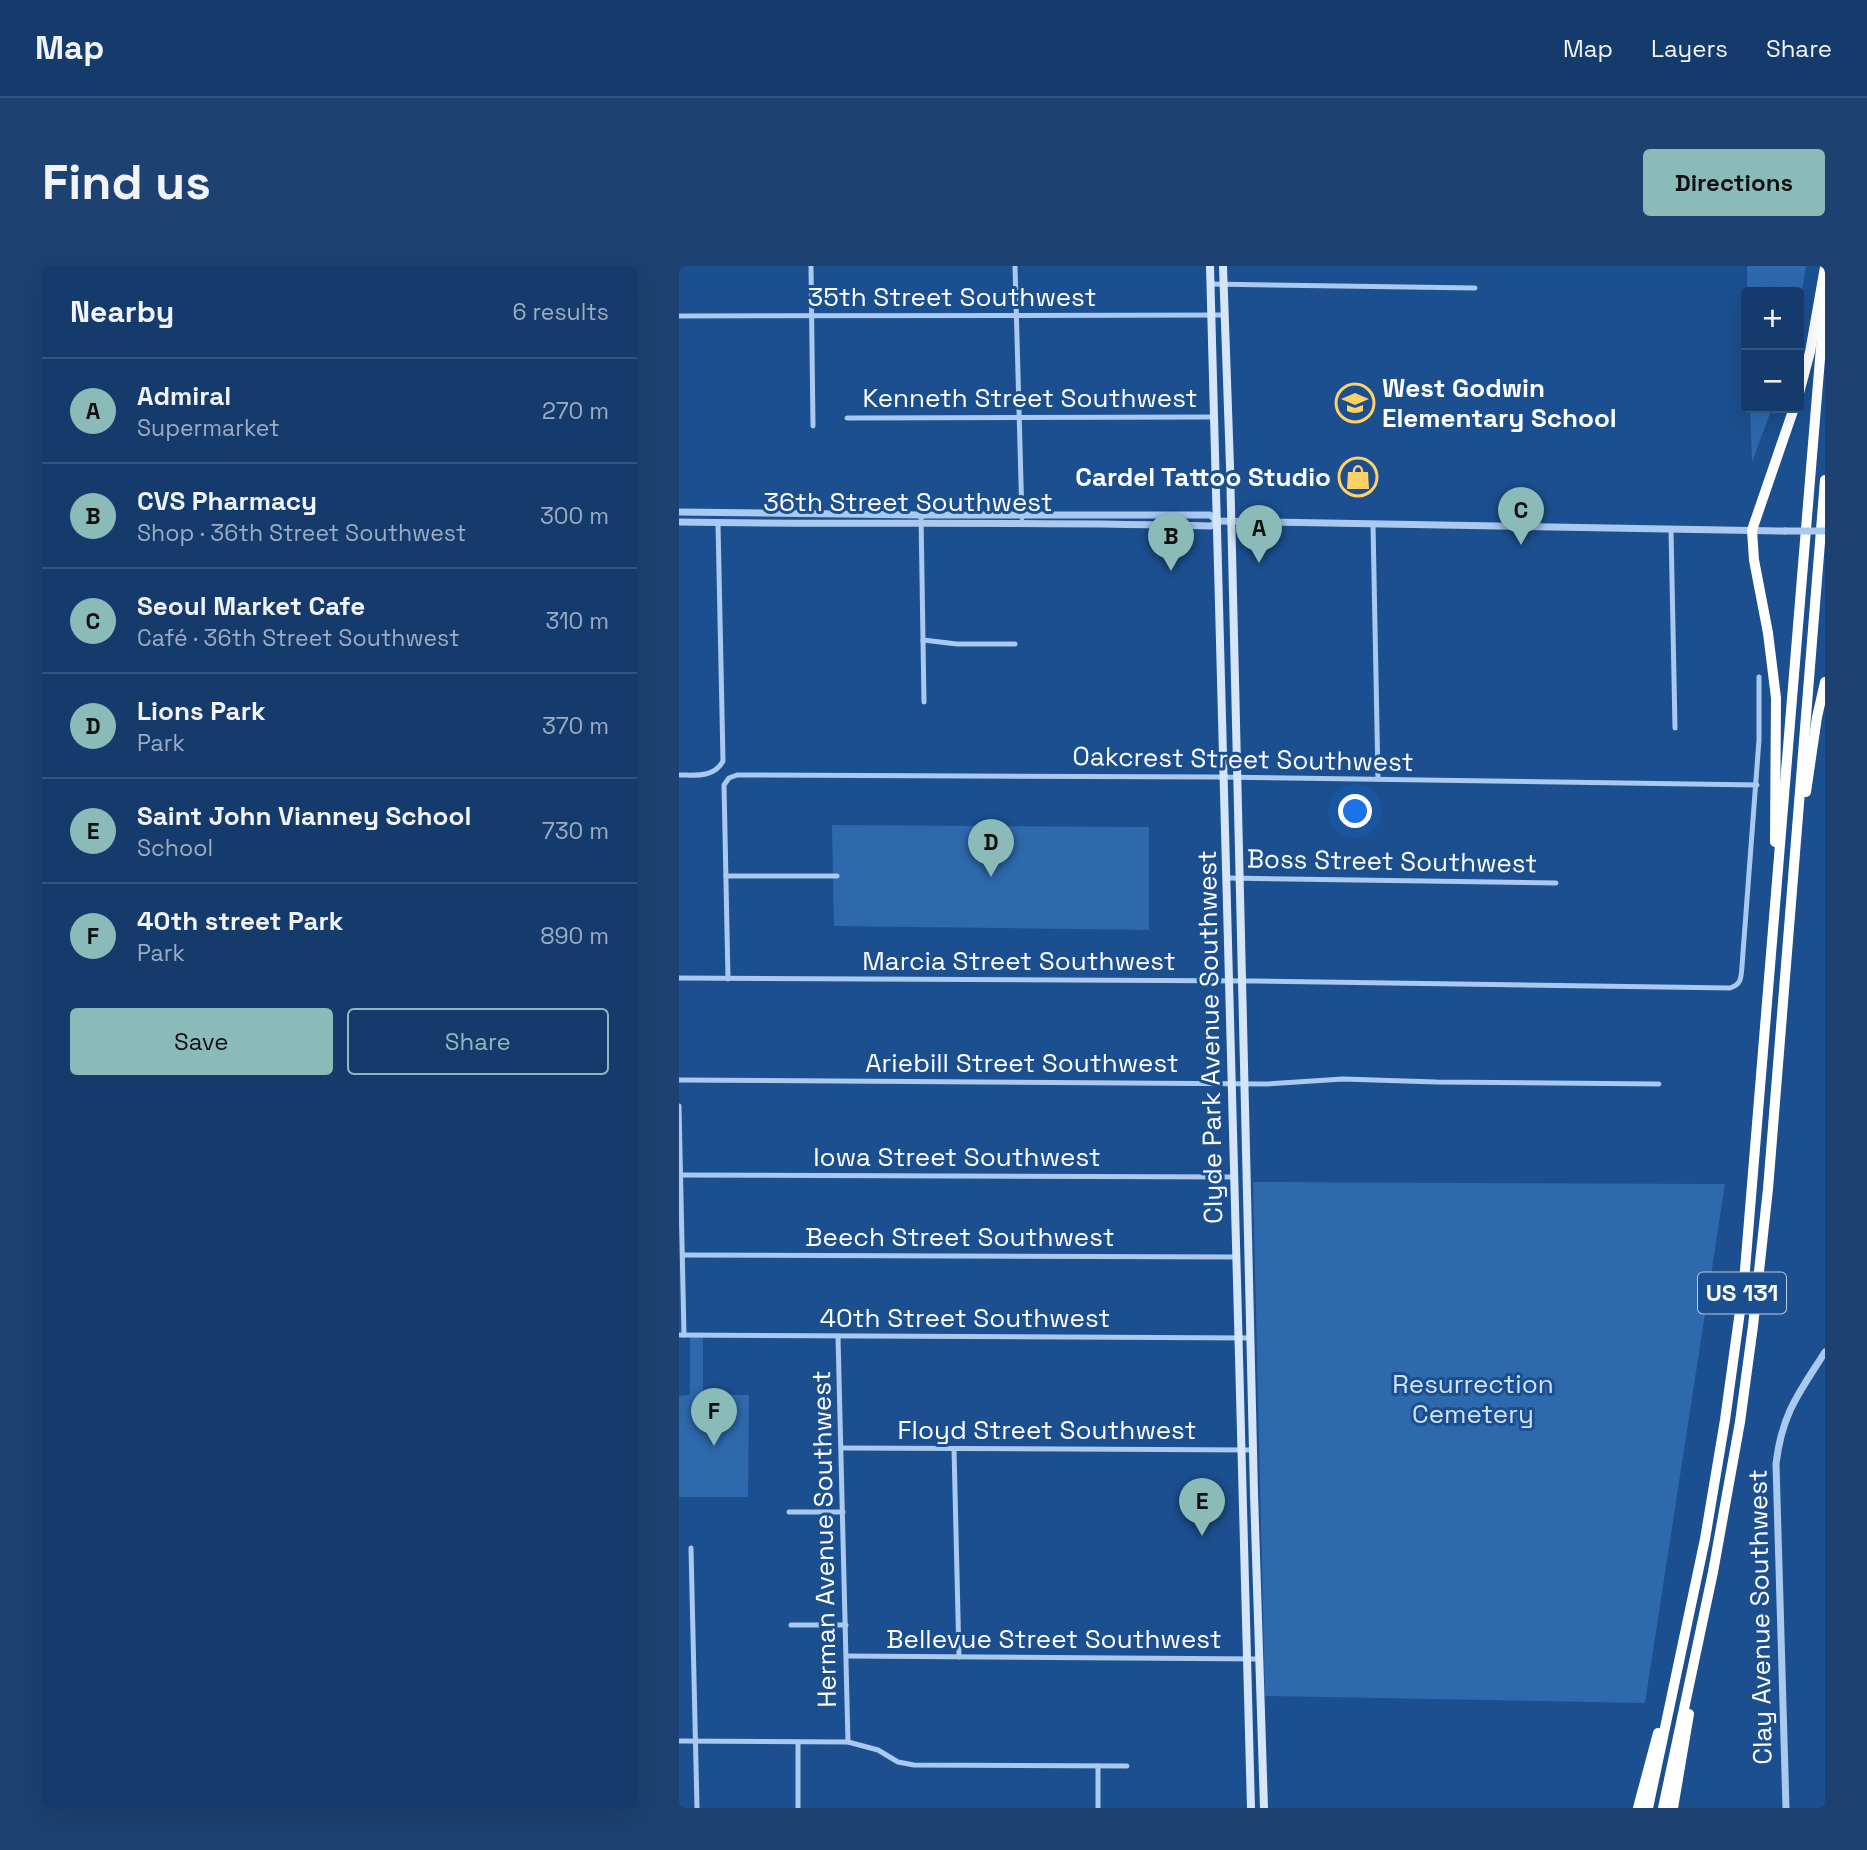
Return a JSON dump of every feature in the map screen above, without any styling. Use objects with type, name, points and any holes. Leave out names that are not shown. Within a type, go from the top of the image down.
[{"type":"highway","points":[[1804,374],[1825,267]]},
{"type":"highway","name":"US 131","points":[[1648,1808],[1705,1539],[1733,1364],[1748,1245],[1825,298]]},
{"type":"highway","points":[[1776,901],[1776,698],[1768,633],[1754,560],[1752,530],[1792,413]]},
{"type":"highway","name":"US 131","points":[[1663,1808],[1727,1498],[1753,1326],[1768,1189],[1825,480]]},
{"type":"highway","points":[[1793,874],[1817,717],[1825,682]]},
{"type":"highway","points":[[1673,1808],[1701,1630]]},
{"type":"highway","points":[[1638,1808],[1653,1747],[1675,1681]]},
{"type":"main road","name":"Clyde Park Avenue Southwest","points":[[1210,266],[1251,1808]]},
{"type":"main road","name":"Clyde Park Avenue Southwest","points":[[1223,266],[1264,1808]]},
{"type":"street","points":[[811,266],[813,426]]},
{"type":"street","points":[[1015,266],[1022,519]]},
{"type":"street","points":[[1210,284],[1475,288]]},
{"type":"street","name":"35th Street Southwest","points":[[679,316],[1225,315]]},
{"type":"street","name":"Kenneth Street Southwest","points":[[846,418],[1214,417]]},
{"type":"street","name":"36th Street Southwest","points":[[679,512],[1022,519]]},
{"type":"street","points":[[921,515],[924,702]]},
{"type":"street","name":"36th Street Southwest","points":[[679,522],[923,525],[1022,519],[1210,515],[1218,521],[1825,531]]},
{"type":"street","points":[[679,775],[714,772],[723,761],[718,523]]},
{"type":"street","points":[[1373,524],[1378,779]]},
{"type":"street","points":[[1671,529],[1675,728]]},
{"type":"street","points":[[923,640],[957,645],[1015,645]]},
{"type":"street","points":[[1757,785],[1759,677]]},
{"type":"street","name":"Oakcrest Street Southwest","points":[[726,876],[724,785],[729,778],[737,775],[1225,777],[1757,785]]},
{"type":"street","name":"Marcia Street Southwest","points":[[679,978],[1730,988],[1737,986],[1740,981],[1742,966],[1757,785]]},
{"type":"street","points":[[728,979],[726,876],[837,876]]},
{"type":"street","name":"Boss Street Southwest","points":[[1228,878],[1556,883]]},
{"type":"street","name":"Ariebill Street Southwest","points":[[679,1080],[1244,1084],[1313,1083],[1343,1079],[1659,1084]]},
{"type":"street","points":[[679,1106],[682,1335]]},
{"type":"street","name":"Iowa Street Southwest","points":[[681,1175],[1234,1177]]},
{"type":"street","name":"Beech Street Southwest","points":[[683,1255],[1236,1258]]},
{"type":"street","name":"40th Street Southwest","points":[[682,1335],[1251,1338]]},
{"type":"street","name":"Herman Avenue Southwest","points":[[838,1336],[848,1742]]},
{"type":"street","name":"Clay Avenue Southwest","points":[[1786,1808],[1776,1464],[1782,1432],[1793,1401],[1825,1352]]},
{"type":"street","name":"Floyd Street Southwest","points":[[841,1448],[1254,1450]]},
{"type":"street","points":[[954,1449],[959,1657]]},
{"type":"street","points":[[789,1512],[843,1512]]},
{"type":"street","points":[[691,1548],[697,1808]]},
{"type":"street","points":[[791,1625],[846,1625]]},
{"type":"street","name":"Bellevue Street Southwest","points":[[847,1656],[1260,1659]]},
{"type":"street","points":[[679,1741],[848,1742],[877,1750],[898,1762],[913,1765],[1127,1766]]},
{"type":"street","points":[[798,1742],[799,1808]]},
{"type":"street","points":[[1098,1766],[1098,1808]]},
{"type":"green space","points":[[1747,266],[1806,266],[1802,287],[1747,287]]},
{"type":"green space","points":[[1750,413],[1770,413],[1752,462]]},
{"type":"green space","points":[[832,825],[1149,827],[1149,930],[834,926]]},
{"type":"green space","name":"Resurrection Cemetery","points":[[1253,1182],[1725,1184],[1645,1703],[1265,1696]]},
{"type":"green space","points":[[703,1335],[703,1395],[749,1395],[748,1497],[679,1497],[679,1396],[690,1395],[690,1337]]},
{"type":"place","name":"West Godwin Elementary School","points":[[1355,403]]},
{"type":"place","name":"Cardel Tattoo Studio","points":[[1358,477]]},
{"type":"place","name":"Seoul Market Cafe","points":[[1521,545]]},
{"type":"place","name":"Admiral","points":[[1259,563]]},
{"type":"place","name":"CVS Pharmacy","points":[[1171,571]]},
{"type":"place","name":"Lions Park","points":[[991,877]]},
{"type":"place","name":"40th street Park","points":[[714,1446]]},
{"type":"place","name":"Saint John Vianney School","points":[[1202,1536]]}]
